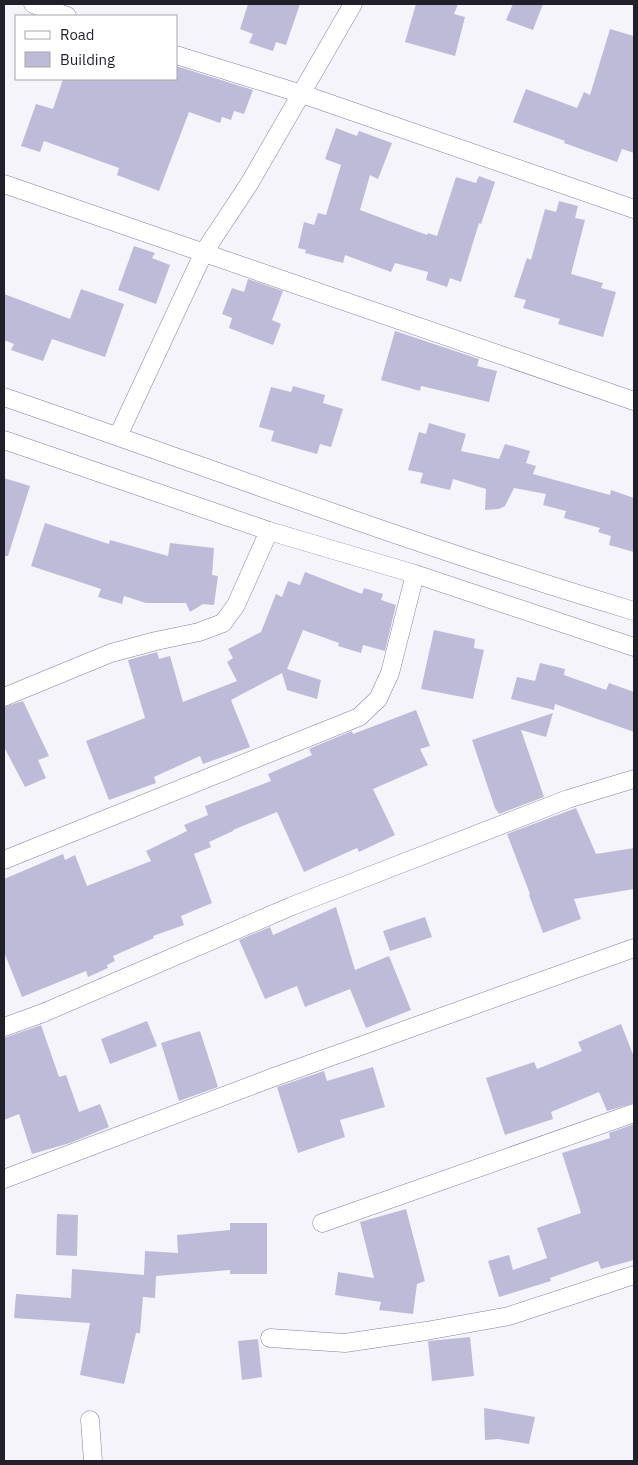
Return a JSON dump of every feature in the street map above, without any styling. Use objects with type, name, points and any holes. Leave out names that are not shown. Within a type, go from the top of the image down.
[{"type":"street","points":[[33,4],[64,15]]},
{"type":"street","points":[[118,436],[204,252],[249,184],[353,4]]},
{"type":"street","points":[[178,56],[302,94],[634,210]]},
{"type":"street","points":[[4,184],[634,401]]},
{"type":"street","points":[[4,397],[370,525],[554,587],[634,611]]},
{"type":"street","points":[[4,440],[269,531],[415,574],[634,647]]},
{"type":"street","points":[[4,697],[111,653],[199,632],[223,623],[236,605],[269,531]]},
{"type":"street","points":[[4,860],[359,717],[378,698],[390,673],[415,574]]},
{"type":"street","points":[[4,1027],[43,1013],[292,906],[568,799],[634,779]]},
{"type":"street","points":[[4,1179],[274,1077],[634,948]]},
{"type":"street","points":[[322,1224],[634,1113]]},
{"type":"street","points":[[270,1338],[346,1343],[426,1331],[509,1316],[634,1276]]},
{"type":"street","points":[[90,1420],[93,1461]]},
{"type":"building","points":[[248,4],[300,4],[286,45],[276,42],[273,51],[249,43],[253,34],[240,29]]},
{"type":"building","points":[[416,4],[458,4],[454,14],[465,17],[455,56],[405,42]]},
{"type":"building","points":[[513,4],[543,4],[533,30],[506,20]]},
{"type":"building","points":[[610,29],[634,36],[634,153],[622,149],[617,162],[513,122],[526,89],[577,108],[584,92],[590,95]]},
{"type":"building","points":[[178,67],[253,90],[244,114],[234,111],[231,120],[222,117],[220,123],[189,112],[159,191],[117,175],[119,168],[44,141],[40,152],[21,146],[36,104],[53,109],[63,80],[178,80]]},
{"type":"building","points":[[336,128],[357,136],[359,131],[392,143],[378,179],[370,175],[360,210],[427,235],[428,233],[437,236],[456,177],[476,183],[479,176],[495,182],[481,224],[479,223],[461,282],[450,278],[447,287],[426,280],[428,272],[395,263],[391,272],[345,255],[343,263],[305,253],[306,250],[298,248],[304,222],[314,225],[318,213],[326,215],[341,165],[325,159]]},
{"type":"building","points":[[559,201],[578,206],[575,218],[585,220],[571,274],[603,283],[601,288],[616,292],[603,337],[558,324],[560,319],[523,308],[526,300],[514,297],[527,258],[531,260],[545,209],[556,212]]},
{"type":"building","points":[[134,246],[155,253],[152,258],[170,265],[156,304],[118,290]]},
{"type":"building","points":[[248,279],[283,291],[272,320],[281,324],[273,345],[229,328],[232,318],[222,314],[232,288],[244,292]]},
{"type":"building","points":[[81,289],[124,304],[105,357],[52,339],[43,361],[11,350],[14,344],[4,340],[4,294],[70,319]]},
{"type":"building","points":[[395,331],[479,359],[477,366],[497,371],[489,402],[421,386],[420,391],[381,380]]},
{"type":"building","points":[[293,386],[325,395],[323,403],[343,409],[331,447],[320,444],[317,454],[271,441],[274,431],[259,427],[271,387],[291,392]]},
{"type":"building","points":[[429,423],[466,434],[461,451],[499,459],[505,444],[530,451],[526,463],[536,466],[533,474],[610,495],[611,490],[634,498],[634,552],[609,545],[611,536],[598,532],[600,528],[564,518],[566,511],[543,505],[546,494],[514,488],[505,506],[499,509],[485,510],[486,489],[453,479],[450,490],[420,483],[423,473],[408,470],[419,432],[426,434]]},
{"type":"building","points":[[4,478],[30,486],[8,556],[4,556]]},
{"type":"building","points":[[45,523],[109,544],[110,540],[168,556],[170,543],[214,548],[212,575],[218,576],[214,605],[203,604],[190,612],[186,603],[146,603],[124,596],[122,604],[98,597],[101,589],[31,566]]},
{"type":"building","points":[[305,572],[362,594],[364,588],[383,594],[381,600],[396,605],[385,651],[363,645],[361,653],[338,646],[339,643],[303,630],[287,669],[321,680],[317,699],[287,690],[282,673],[231,700],[250,747],[203,764],[200,756],[154,777],[156,783],[109,800],[86,741],[145,718],[128,660],[157,652],[159,659],[170,656],[183,702],[237,681],[227,662],[233,658],[228,649],[261,632],[276,594],[282,597],[288,581],[300,585]]},
{"type":"building","points":[[434,630],[475,639],[474,648],[484,650],[473,699],[421,689]]},
{"type":"building","points":[[540,663],[565,669],[564,675],[606,690],[609,683],[634,692],[634,732],[555,704],[554,710],[511,699],[517,677],[535,681]]},
{"type":"building","points":[[23,701],[49,756],[38,760],[46,778],[25,787],[4,747],[4,707]]},
{"type":"building","points":[[416,710],[430,746],[420,749],[428,765],[373,789],[395,835],[359,852],[357,848],[304,872],[277,812],[233,830],[209,842],[211,847],[194,854],[212,903],[181,916],[184,925],[153,936],[154,938],[113,956],[115,961],[107,965],[108,968],[88,977],[86,971],[22,997],[4,952],[4,879],[63,854],[65,860],[75,855],[87,886],[151,861],[146,851],[187,831],[184,825],[208,815],[205,806],[271,781],[268,774],[312,755],[309,749],[352,731],[353,734]]},
{"type":"building","points":[[553,713],[546,737],[521,730],[544,797],[499,814],[495,808],[472,740]]},
{"type":"building","points":[[576,808],[596,854],[634,848],[634,889],[574,899],[581,919],[543,933],[507,834]]},
{"type":"building","points":[[336,907],[355,970],[389,956],[411,1010],[366,1028],[350,989],[305,1007],[297,986],[265,999],[239,940],[270,927],[273,935]]},
{"type":"building","points":[[425,917],[432,937],[390,951],[383,931]]},
{"type":"building","points":[[147,1021],[157,1046],[110,1064],[101,1039]]},
{"type":"building","points":[[621,1024],[634,1057],[634,1103],[607,1111],[599,1092],[551,1112],[553,1119],[505,1135],[486,1078],[534,1062],[537,1069],[582,1051],[578,1042]]},
{"type":"building","points":[[41,1025],[59,1077],[66,1075],[79,1112],[100,1104],[109,1127],[70,1143],[32,1154],[19,1114],[4,1120],[4,1038]]},
{"type":"building","points":[[200,1031],[218,1087],[179,1101],[161,1043]]},
{"type":"building","points":[[373,1067],[385,1107],[340,1120],[345,1137],[298,1153],[277,1087],[324,1071],[327,1081]]},
{"type":"building","points":[[634,1124],[634,1260],[601,1269],[598,1261],[550,1278],[551,1281],[499,1297],[488,1261],[509,1255],[513,1270],[547,1258],[537,1228],[581,1213],[562,1153],[610,1138],[609,1133]]},
{"type":"building","points":[[406,1209],[425,1281],[417,1284],[413,1314],[379,1310],[381,1302],[335,1295],[338,1272],[374,1278],[360,1222]]},
{"type":"building","points":[[57,1214],[78,1215],[77,1256],[56,1255]]},
{"type":"building","points":[[230,1223],[267,1223],[267,1274],[230,1274],[230,1270],[156,1276],[155,1298],[143,1297],[140,1333],[136,1333],[124,1384],[80,1375],[90,1323],[14,1318],[16,1294],[71,1298],[72,1269],[144,1275],[145,1251],[178,1253],[177,1235],[230,1230]]},
{"type":"building","points":[[470,1337],[474,1376],[432,1381],[428,1341]]},
{"type":"building","points":[[258,1339],[262,1377],[242,1380],[238,1341]]},
{"type":"building","points":[[484,1408],[535,1417],[529,1444],[498,1439],[485,1440]]}]
